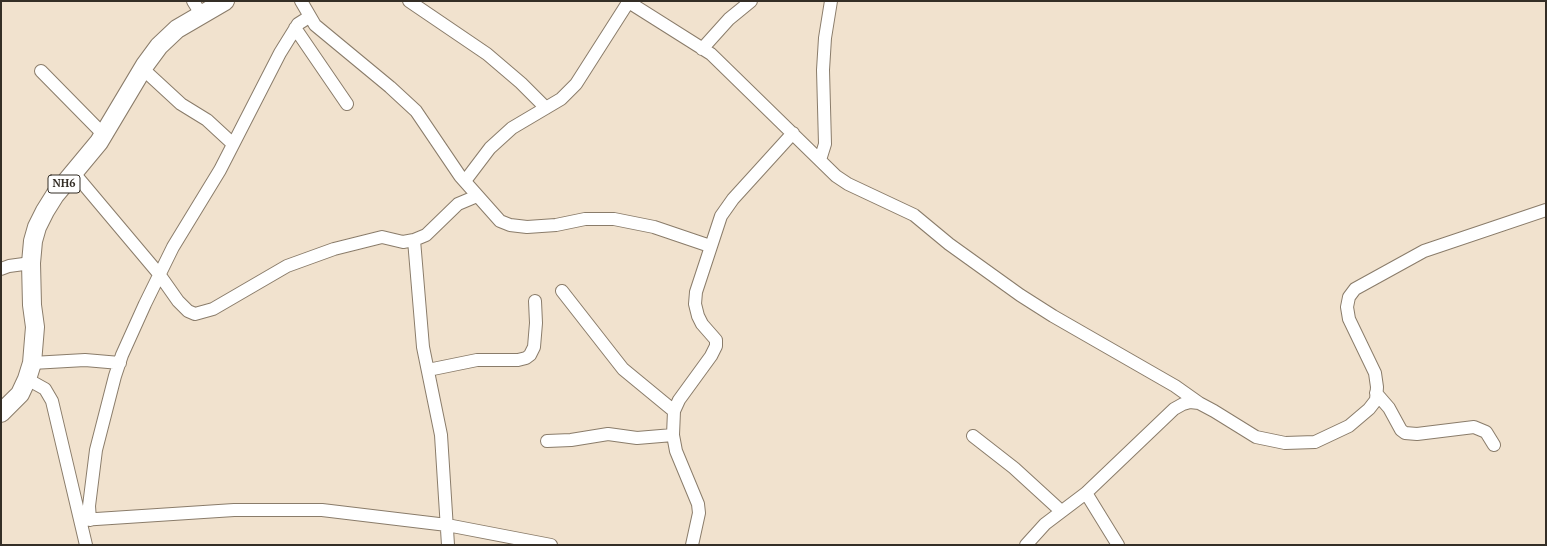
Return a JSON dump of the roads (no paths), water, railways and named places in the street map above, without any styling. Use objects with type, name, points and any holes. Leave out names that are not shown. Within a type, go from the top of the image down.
[{"type":"highway","name":"NH6","points":[[1,413],[20,394],[30,371],[35,327],[32,305],[31,263],[37,227],[55,195],[104,135],[143,69],[159,46],[178,29],[197,8],[225,1]]},
{"type":"street","points":[[301,1],[315,25],[390,87],[416,111],[441,150],[477,196],[500,221],[510,225],[527,227],[556,225],[585,219],[614,219],[654,227],[710,246]]},
{"type":"street","points":[[409,1],[487,54],[516,78],[546,108]]},
{"type":"street","points":[[465,181],[490,148],[512,128],[561,99],[576,84],[628,1],[702,49],[724,66],[836,176],[848,184],[914,215],[967,258],[1053,316],[1157,375],[1199,403],[1214,410],[1256,437],[1286,443],[1303,444],[1315,442],[1349,426],[1369,409],[1376,400],[1375,373],[1349,319],[1347,307],[1349,297],[1355,289],[1424,251],[1546,210]]},
{"type":"street","points":[[702,49],[729,19],[751,1]]},
{"type":"street","points":[[820,160],[825,144],[823,70],[825,38],[831,1]]},
{"type":"street","points":[[86,545],[86,520],[96,450],[120,362],[159,274],[233,144],[280,53],[295,28],[309,17]]},
{"type":"street","points":[[295,28],[346,104]]},
{"type":"street","points":[[143,69],[181,104],[207,120],[233,144]]},
{"type":"street","points":[[41,71],[104,135]]},
{"type":"street","points":[[692,545],[698,521],[698,504],[676,451],[673,435],[674,411],[679,400],[711,356],[716,346],[716,340],[702,324],[695,304],[696,292],[721,216],[733,199],[793,133]]},
{"type":"street","points":[[74,173],[159,274],[178,301],[188,311],[195,314],[203,313],[287,266],[334,250],[382,237],[403,242],[414,240],[426,235],[458,204],[477,196]]},
{"type":"street","points":[[414,240],[424,347],[441,435],[448,545]]},
{"type":"street","points":[[1,269],[9,266],[31,263]]},
{"type":"street","points":[[562,291],[623,369],[674,411]]},
{"type":"street","points":[[428,370],[477,360],[518,360],[526,358],[530,355],[534,347],[536,323],[535,301]]},
{"type":"street","points":[[86,520],[52,401],[45,389],[30,371],[85,360],[120,362]]},
{"type":"street","points":[[1376,393],[1389,408],[1400,430],[1405,433],[1417,434],[1474,427],[1486,432],[1494,445]]},
{"type":"street","points":[[1026,545],[1045,524],[1086,493],[1174,410],[1190,402],[1199,403]]},
{"type":"street","points":[[547,441],[571,440],[608,434],[637,438],[673,435]]},
{"type":"street","points":[[974,436],[1014,468],[1061,511]]},
{"type":"street","points":[[1086,493],[1118,545]]},
{"type":"street","points":[[86,520],[234,510],[322,510],[447,525],[551,545]]}]
